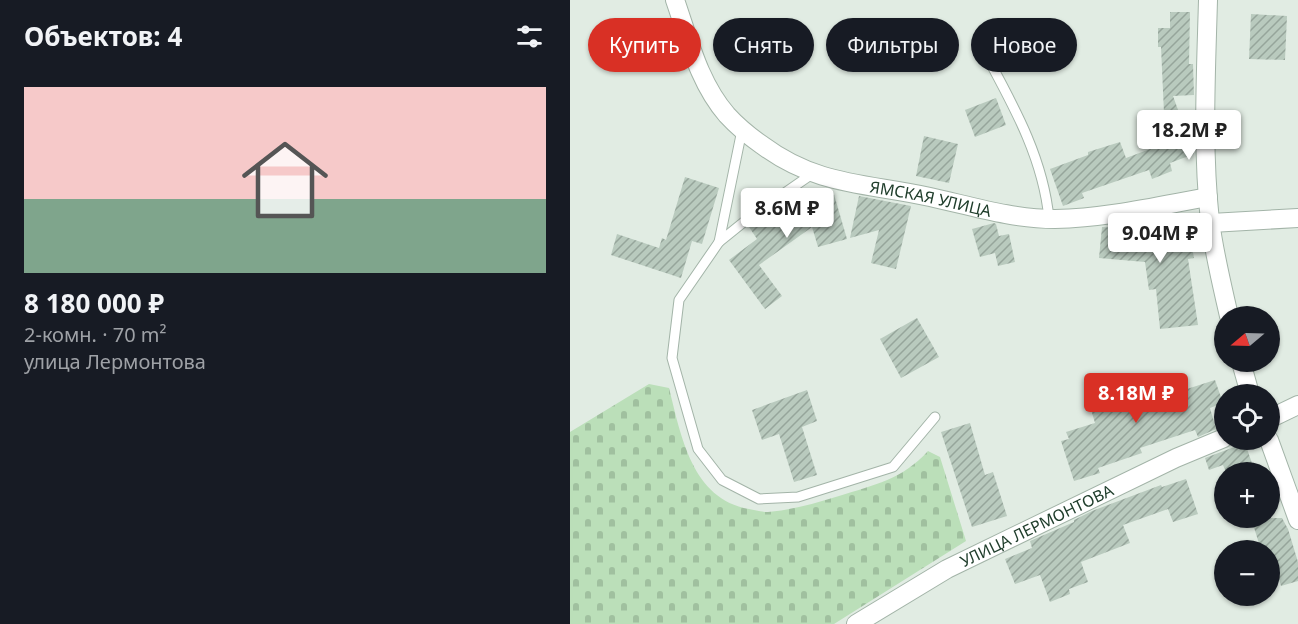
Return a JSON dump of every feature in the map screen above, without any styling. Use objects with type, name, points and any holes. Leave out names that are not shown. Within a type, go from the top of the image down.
[{"type":"street","name":"ЯМСКАЯ УЛИЦА","points":[[675,0],[705,82],[727,115],[742,130],[782,159],[812,174],[844,182],[928,196],[999,213],[1049,219],[1111,214],[1208,197]]},
{"type":"street","points":[[1208,0],[1206,64],[1208,197],[1210,223],[1227,306]]},
{"type":"street","points":[[1210,223],[1298,218]]},
{"type":"street","points":[[1280,414],[1298,405]]},
{"type":"street","name":"УЛИЦА ЛЕРМОНТОВА","points":[[856,624],[947,569],[1176,458],[1214,442]]},
{"type":"street","points":[[1273,450],[1298,520]]},
{"type":"lane","points":[[995,72],[1021,119],[1042,179],[1049,219]]},
{"type":"lane","points":[[719,242],[742,130]]},
{"type":"lane","points":[[812,174],[750,217],[719,242],[679,300],[672,358],[699,449],[723,480],[759,499],[798,497],[893,467],[935,417]]},
{"type":"green space","points":[[649,384],[669,388],[692,463],[714,493],[730,503],[768,512],[813,504],[898,475],[928,451],[940,457],[966,541],[834,624],[570,624],[570,432]]},
{"type":"building","points":[[1170,12],[1190,12],[1189,64],[1193,64],[1194,95],[1173,96],[1194,154],[1170,163],[1172,171],[1152,179],[1149,170],[1082,193],[1084,198],[1063,206],[1050,169],[1088,155],[1088,152],[1120,142],[1126,158],[1161,145],[1151,118],[1164,113],[1158,28],[1170,28]]},
{"type":"building","points":[[1251,14],[1287,16],[1285,60],[1249,59]]},
{"type":"building","points":[[996,98],[1006,125],[975,137],[965,110]]},
{"type":"building","points":[[924,136],[958,144],[949,183],[916,176]]},
{"type":"building","points":[[685,177],[719,188],[702,244],[692,241],[681,278],[611,255],[617,234],[659,248],[662,238],[666,240]]},
{"type":"building","points":[[833,191],[847,239],[818,247],[812,227],[759,265],[782,296],[765,309],[729,260],[757,239],[749,227],[777,207]]},
{"type":"building","points":[[859,196],[911,206],[896,269],[871,263],[879,230],[850,238]]},
{"type":"building","points":[[1186,213],[1194,258],[1188,259],[1198,325],[1160,329],[1156,289],[1149,290],[1145,262],[1099,258],[1102,227],[1151,230],[1149,219]]},
{"type":"building","points":[[994,223],[999,236],[1009,234],[1015,262],[998,266],[995,253],[980,257],[972,229]]},
{"type":"building","points":[[917,318],[939,357],[901,378],[880,339]]},
{"type":"building","points":[[1134,378],[1140,401],[1161,394],[1162,397],[1215,380],[1214,406],[1210,408],[1214,430],[1198,437],[1195,430],[1140,448],[1142,453],[1098,468],[1100,473],[1074,481],[1061,441],[1069,439],[1066,432],[1095,423],[1086,392]]},
{"type":"building","points":[[807,390],[817,421],[802,427],[817,475],[794,482],[779,434],[762,440],[752,410]]},
{"type":"building","points":[[970,423],[985,475],[993,472],[1007,516],[972,527],[941,432]]},
{"type":"building","points":[[1226,450],[1247,450],[1252,462],[1214,462],[1214,468],[1209,470],[1205,458]]},
{"type":"building","points":[[1186,479],[1198,514],[1173,522],[1168,509],[1123,525],[1130,543],[1081,562],[1088,582],[1069,589],[1070,594],[1050,602],[1040,575],[1015,584],[1005,559],[1032,548],[1030,541],[1074,522],[1092,511],[1161,485],[1162,487]]},
{"type":"building","points":[[1280,518],[1282,518],[1288,529],[1298,562],[1298,581],[1281,586],[1280,540],[1258,540],[1254,528],[1280,528]]}]
